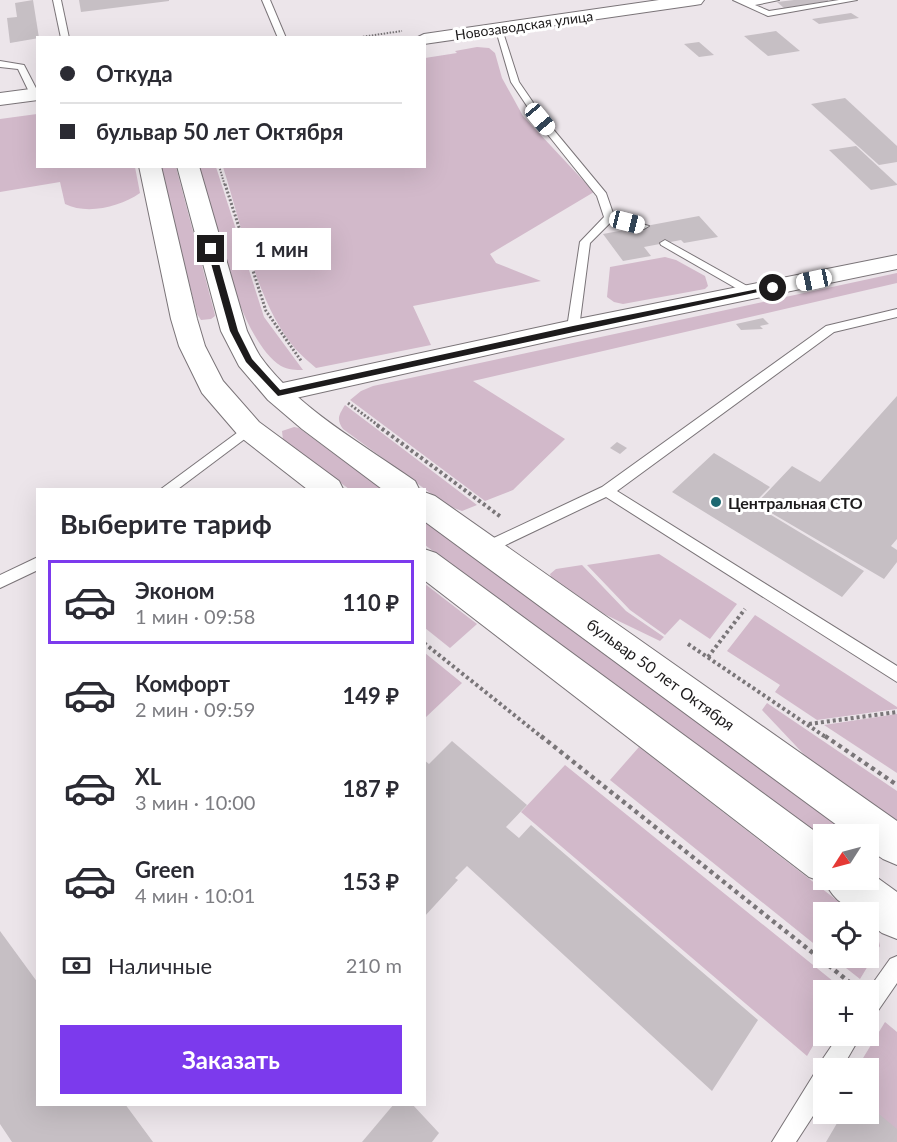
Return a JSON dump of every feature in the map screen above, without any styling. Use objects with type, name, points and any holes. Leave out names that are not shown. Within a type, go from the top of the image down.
[{"type":"main road","name":"Новозаводская улица","points":[[426,39],[695,0]]},
{"type":"main road","points":[[0,99],[36,94]]},
{"type":"main road","points":[[150,168],[192,346],[212,386],[249,429],[327,488]]},
{"type":"main road","points":[[189,168],[234,331],[249,360],[278,393],[312,422],[403,488]]},
{"type":"main road","name":"бульвар 50 лет Октября","points":[[426,505],[897,845]]},
{"type":"main road","points":[[426,564],[813,855]]},
{"type":"main road","points":[[860,890],[897,918]]},
{"type":"street","points":[[278,393],[573,328],[897,262]]},
{"type":"lane","points":[[57,0],[65,36]]},
{"type":"lane","points":[[266,0],[281,36]]},
{"type":"lane","points":[[737,0],[768,14],[853,0]]},
{"type":"lane","points":[[747,4],[776,0]]},
{"type":"lane","points":[[498,29],[515,82],[540,119],[602,195],[609,218]]},
{"type":"lane","points":[[0,64],[21,67],[36,94]]},
{"type":"lane","points":[[609,218],[644,226]]},
{"type":"lane","points":[[573,328],[585,242],[609,218]]},
{"type":"lane","points":[[665,243],[752,293]]},
{"type":"lane","points":[[486,548],[607,491],[830,329],[897,313]]},
{"type":"lane","points":[[172,488],[249,429]]},
{"type":"lane","points":[[607,491],[897,675]]},
{"type":"lane","points":[[0,582],[36,564]]},
{"type":"lane","points":[[879,992],[897,966]]},
{"type":"lane","points":[[783,1142],[813,1096]]},
{"type":"path","points":[[708,657],[745,609]]},
{"type":"path","points":[[688,644],[897,784]]},
{"type":"path","points":[[426,645],[847,980]]},
{"type":"path","points":[[808,724],[897,712]]},
{"type":"shaded area","points":[[477,47],[489,48],[495,53],[502,78],[523,116],[594,192],[490,254],[496,263],[541,281],[413,306],[431,345],[316,368],[290,342],[268,304],[250,258],[223,168],[426,168],[426,58],[457,53],[455,51]]},
{"type":"shaded area","points":[[36,114],[36,168],[135,168],[140,193],[113,206],[83,209],[65,204],[60,182],[0,192],[0,119]]},
{"type":"shaded area","points":[[160,168],[176,168],[215,316],[201,320],[197,314]]},
{"type":"shaded area","points":[[198,168],[216,168],[264,317],[303,370],[281,366],[266,352],[252,330],[240,304],[219,244]]},
{"type":"shaded area","points":[[665,257],[676,260],[705,276],[708,286],[705,289],[623,304],[607,297],[610,267]]},
{"type":"shaded area","points":[[897,273],[897,283],[473,381],[565,439],[513,490],[485,501],[350,400],[361,391],[373,386]]},
{"type":"shaded area","points":[[345,405],[477,505],[462,511],[448,506],[343,429],[339,417]]},
{"type":"shaded area","points":[[294,427],[299,428],[381,488],[348,488],[283,440],[282,431]]},
{"type":"shaded area","points":[[426,521],[842,824],[813,824],[813,835],[426,546]]},
{"type":"shaded area","points":[[659,554],[737,604],[710,639],[680,619],[665,635],[630,610],[587,565]]},
{"type":"shaded area","points":[[582,565],[626,611],[664,637],[660,641],[604,614],[551,577],[550,574],[556,569]]},
{"type":"shaded area","points":[[426,585],[477,624],[450,648],[426,629]]},
{"type":"shaded area","points":[[755,615],[897,709],[817,720],[775,692],[780,685],[727,651]]},
{"type":"shaded area","points":[[426,654],[462,683],[426,717]]},
{"type":"shaded area","points":[[767,703],[897,791],[897,824],[813,764],[762,710]]},
{"type":"shaded area","points":[[897,714],[897,773],[824,725]]},
{"type":"shaded area","points":[[639,747],[813,882],[813,890],[824,890],[839,902],[813,902],[813,943],[610,780]]},
{"type":"shaded area","points":[[565,765],[813,965],[813,968],[817,968],[832,980],[813,980],[813,1046],[807,1056],[521,812]]},
{"type":"shaded area","points":[[846,968],[867,968],[860,979]]},
{"type":"shaded area","points":[[885,1022],[897,1032],[897,1139],[879,1123],[879,1058],[863,1058],[870,1046],[879,1046],[879,1032]]},
{"type":"building","points":[[33,0],[39,36],[36,36],[36,39],[10,43],[7,18],[17,17],[15,3]]},
{"type":"building","points":[[79,0],[169,0],[169,1],[81,12]]},
{"type":"building","points":[[828,1],[784,8],[777,2]]},
{"type":"building","points":[[851,13],[859,18],[819,24],[812,19]]},
{"type":"building","points":[[776,31],[800,51],[768,56],[744,36]]},
{"type":"building","points":[[699,42],[714,55],[699,57],[684,44]]},
{"type":"building","points":[[845,98],[897,146],[897,162],[879,165],[811,104]]},
{"type":"building","points":[[856,146],[897,185],[871,190],[829,150]]},
{"type":"building","points":[[699,216],[718,237],[684,243],[681,240],[644,247],[651,256],[623,261],[603,234]]},
{"type":"building","points":[[763,318],[769,324],[760,326],[763,329],[741,330],[736,324]]},
{"type":"building","points":[[897,396],[897,539],[891,546],[897,550],[897,562],[884,579],[756,504],[792,466],[820,482]]},
{"type":"building","points":[[617,442],[627,448],[620,454],[610,448]]},
{"type":"building","points":[[714,453],[770,487],[753,504],[864,571],[842,597],[672,492]]},
{"type":"building","points":[[452,741],[527,805],[506,827],[519,838],[531,825],[758,1020],[712,1091],[467,866],[455,878],[458,880],[426,915],[426,762],[429,764]]},
{"type":"building","points":[[0,931],[36,980],[36,1106],[126,1106],[153,1142],[12,1142],[0,1124]]},
{"type":"building","points":[[392,1106],[414,1106],[439,1133],[432,1142],[362,1142]]},
{"type":"building","points":[[879,1114],[897,1129],[897,1142],[826,1142],[837,1124],[879,1124]]},
{"type":"place","name":"Центральная СТО","points":[[716,502]]},
{"type":"route","points":[[211,249],[234,331],[249,360],[278,393],[573,328],[773,288]]}]
